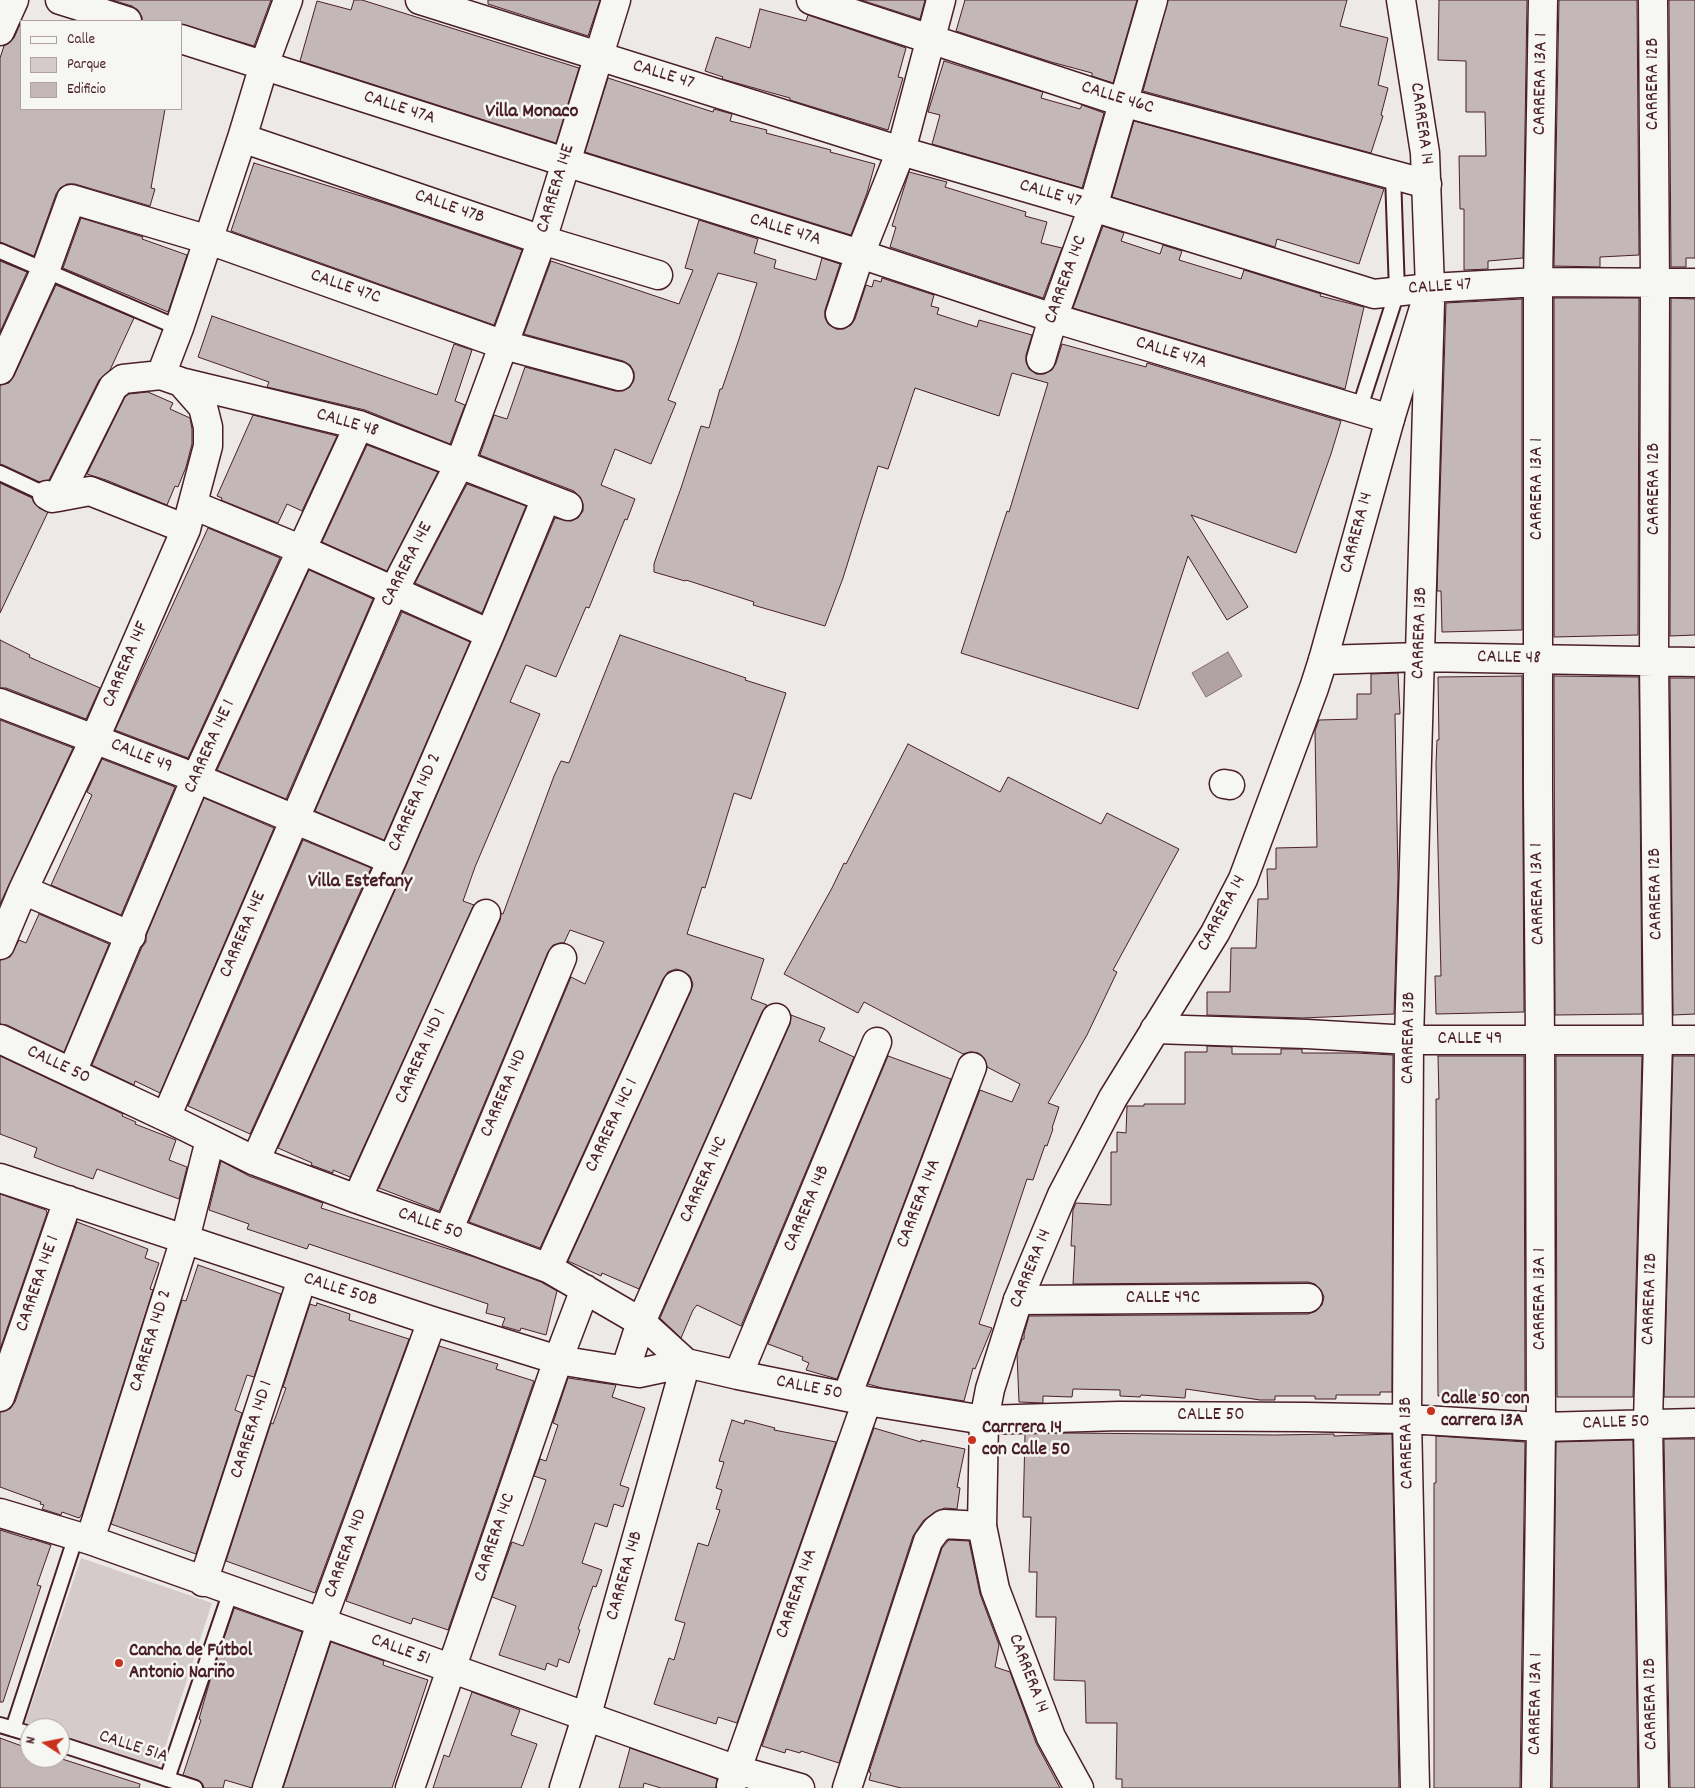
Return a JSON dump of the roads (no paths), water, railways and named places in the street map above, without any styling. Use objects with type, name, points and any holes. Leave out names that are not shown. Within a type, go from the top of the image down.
[{"type":"street","points":[[0,31],[14,0]]},
{"type":"street","points":[[60,0],[124,20]]},
{"type":"street","points":[[171,378],[179,328],[242,138],[264,65],[288,0]]},
{"type":"street","name":"CALLE 47","points":[[420,0],[901,151],[1374,294],[1430,288],[1538,282],[1695,283]]},
{"type":"street","name":"CARRERA 14E","points":[[166,1116],[393,592],[460,463],[542,240],[616,0]]},
{"type":"street","name":"CALLE 46C","points":[[811,0],[1122,102],[1427,184]]},
{"type":"street","points":[[840,314],[860,254],[901,151],[941,0]]},
{"type":"street","name":"CARRERA 14C","points":[[1041,358],[1053,318],[1093,208],[1152,0]]},
{"type":"street","name":"CARRERA 14","points":[[1079,1788],[1052,1737],[995,1590],[982,1526],[984,1420],[992,1381],[1018,1300],[1062,1195],[1113,1098],[1215,933],[1243,880],[1311,698],[1323,660],[1390,419],[1430,288],[1426,153],[1401,0]]},
{"type":"street","name":"CARRERA 13A 1","points":[[1536,1788],[1541,1427],[1538,282],[1543,0]]},
{"type":"street","name":"CARRERA 12B","points":[[1653,0],[1655,284],[1654,661],[1658,1040],[1648,1423],[1654,1788]]},
{"type":"street","name":"CALLE 47A","points":[[182,39],[860,254],[1053,318],[1390,419]]},
{"type":"street","name":"CALLE 47B","points":[[242,138],[542,240],[658,275]]},
{"type":"street","name":"CALLE 47C","points":[[45,271],[71,199],[209,240],[504,345],[620,376]]},
{"type":"street","points":[[0,370],[45,271]]},
{"type":"street","name":"CARRERA 13B","points":[[1415,1788],[1407,1419],[1409,1040],[1430,288]]},
{"type":"street","name":"CALLE 48","points":[[52,496],[113,387],[118,382],[123,379],[171,378],[358,425],[557,502]]},
{"type":"street","name":"CARRERA 14F","points":[[0,945],[23,890],[95,738],[189,517],[208,446],[208,427],[203,407],[171,378]]},
{"type":"street","name":"CARRERA 14E 1","points":[[72,1072],[196,778],[358,425]]},
{"type":"street","points":[[52,496],[90,491],[300,549],[490,634]]},
{"type":"street","name":"CARRERA 14D 2","points":[[256,1161],[392,860],[490,634],[557,502]]},
{"type":"street","name":"CALLE 48","points":[[1323,660],[1420,657],[1695,662]]},
{"type":"street","name":"CALLE 49","points":[[0,703],[196,778],[392,860]]},
{"type":"street","points":[[23,890],[130,936]]},
{"type":"street","name":"CARRERA 14D 1","points":[[356,1199],[486,914]]},
{"type":"street","name":"CARRERA 14D","points":[[448,1230],[562,958]]},
{"type":"street","name":"CARRERA 14C 1","points":[[548,1268],[677,985]]},
{"type":"street","name":"CARRERA 14C","points":[[625,1371],[642,1322],[776,1018]]},
{"type":"street","name":"CALLE 49","points":[[1155,1029],[1307,1034],[1409,1040],[1695,1040]]},
{"type":"street","name":"CALLE 50","points":[[0,1039],[166,1116],[210,1140],[256,1161],[548,1268],[642,1322],[686,1363],[738,1375],[857,1399],[984,1420],[1119,1416],[1307,1417],[1407,1419],[1541,1427],[1695,1422]]},
{"type":"street","name":"CARRERA 14B","points":[[738,1375],[877,1042]]},
{"type":"street","name":"CARRERA 14A","points":[[734,1779],[857,1399],[972,1067]]},
{"type":"street","name":"CARRERA 14D 2","points":[[83,1538],[185,1239],[210,1140]]},
{"type":"street","name":"CALLE 50B","points":[[0,1178],[302,1279],[558,1360],[639,1373],[686,1363]]},
{"type":"street","name":"CARRERA 14E 1","points":[[0,1397],[68,1200]]},
{"type":"street","name":"CARRERA 14D 1","points":[[203,1582],[302,1279]]},
{"type":"street","name":"CARRERA 14C","points":[[410,1788],[558,1360],[585,1289]]},
{"type":"street","name":"CALLE 49C","points":[[1018,1300],[1308,1298]]},
{"type":"street","name":"CARRERA 14D","points":[[267,1788],[321,1623],[432,1321]]},
{"type":"street","name":"CARRERA 14B","points":[[564,1788],[586,1718],[686,1363]]},
{"type":"street","name":"CALLE 51","points":[[0,1512],[83,1538],[586,1718],[734,1779],[800,1788]]},
{"type":"street","points":[[847,1788],[928,1541],[936,1530],[944,1524],[982,1526]]},
{"type":"lane","points":[[1359,410],[1397,292],[1393,175]]},
{"type":"lane","points":[[0,252],[179,328]]},
{"type":"lane","points":[[0,473],[52,496]]},
{"type":"lane","name":"CARRERA 14D 2","points":[[6,1727],[83,1538]]},
{"type":"lane","points":[[167,1779],[230,1591]]},
{"type":"lane","points":[[6,1727],[20,1731]]},
{"type":"lane","name":"CALLE 51A","points":[[70,1747],[195,1788]]},
{"type":"place","name":"Calle 50 con carrera 13A","points":[[1431,1411]]},
{"type":"place","name":"Carrrera 14 con Calle 50","points":[[972,1440]]},
{"type":"place","name":"Cancha de Fútbol Antonio Nariño","points":[[119,1663]]},
{"type":"district","name":"Villa Monaco","points":[[532,113]]},
{"type":"district","name":"Villa Estefany","points":[[360,883]]}]
